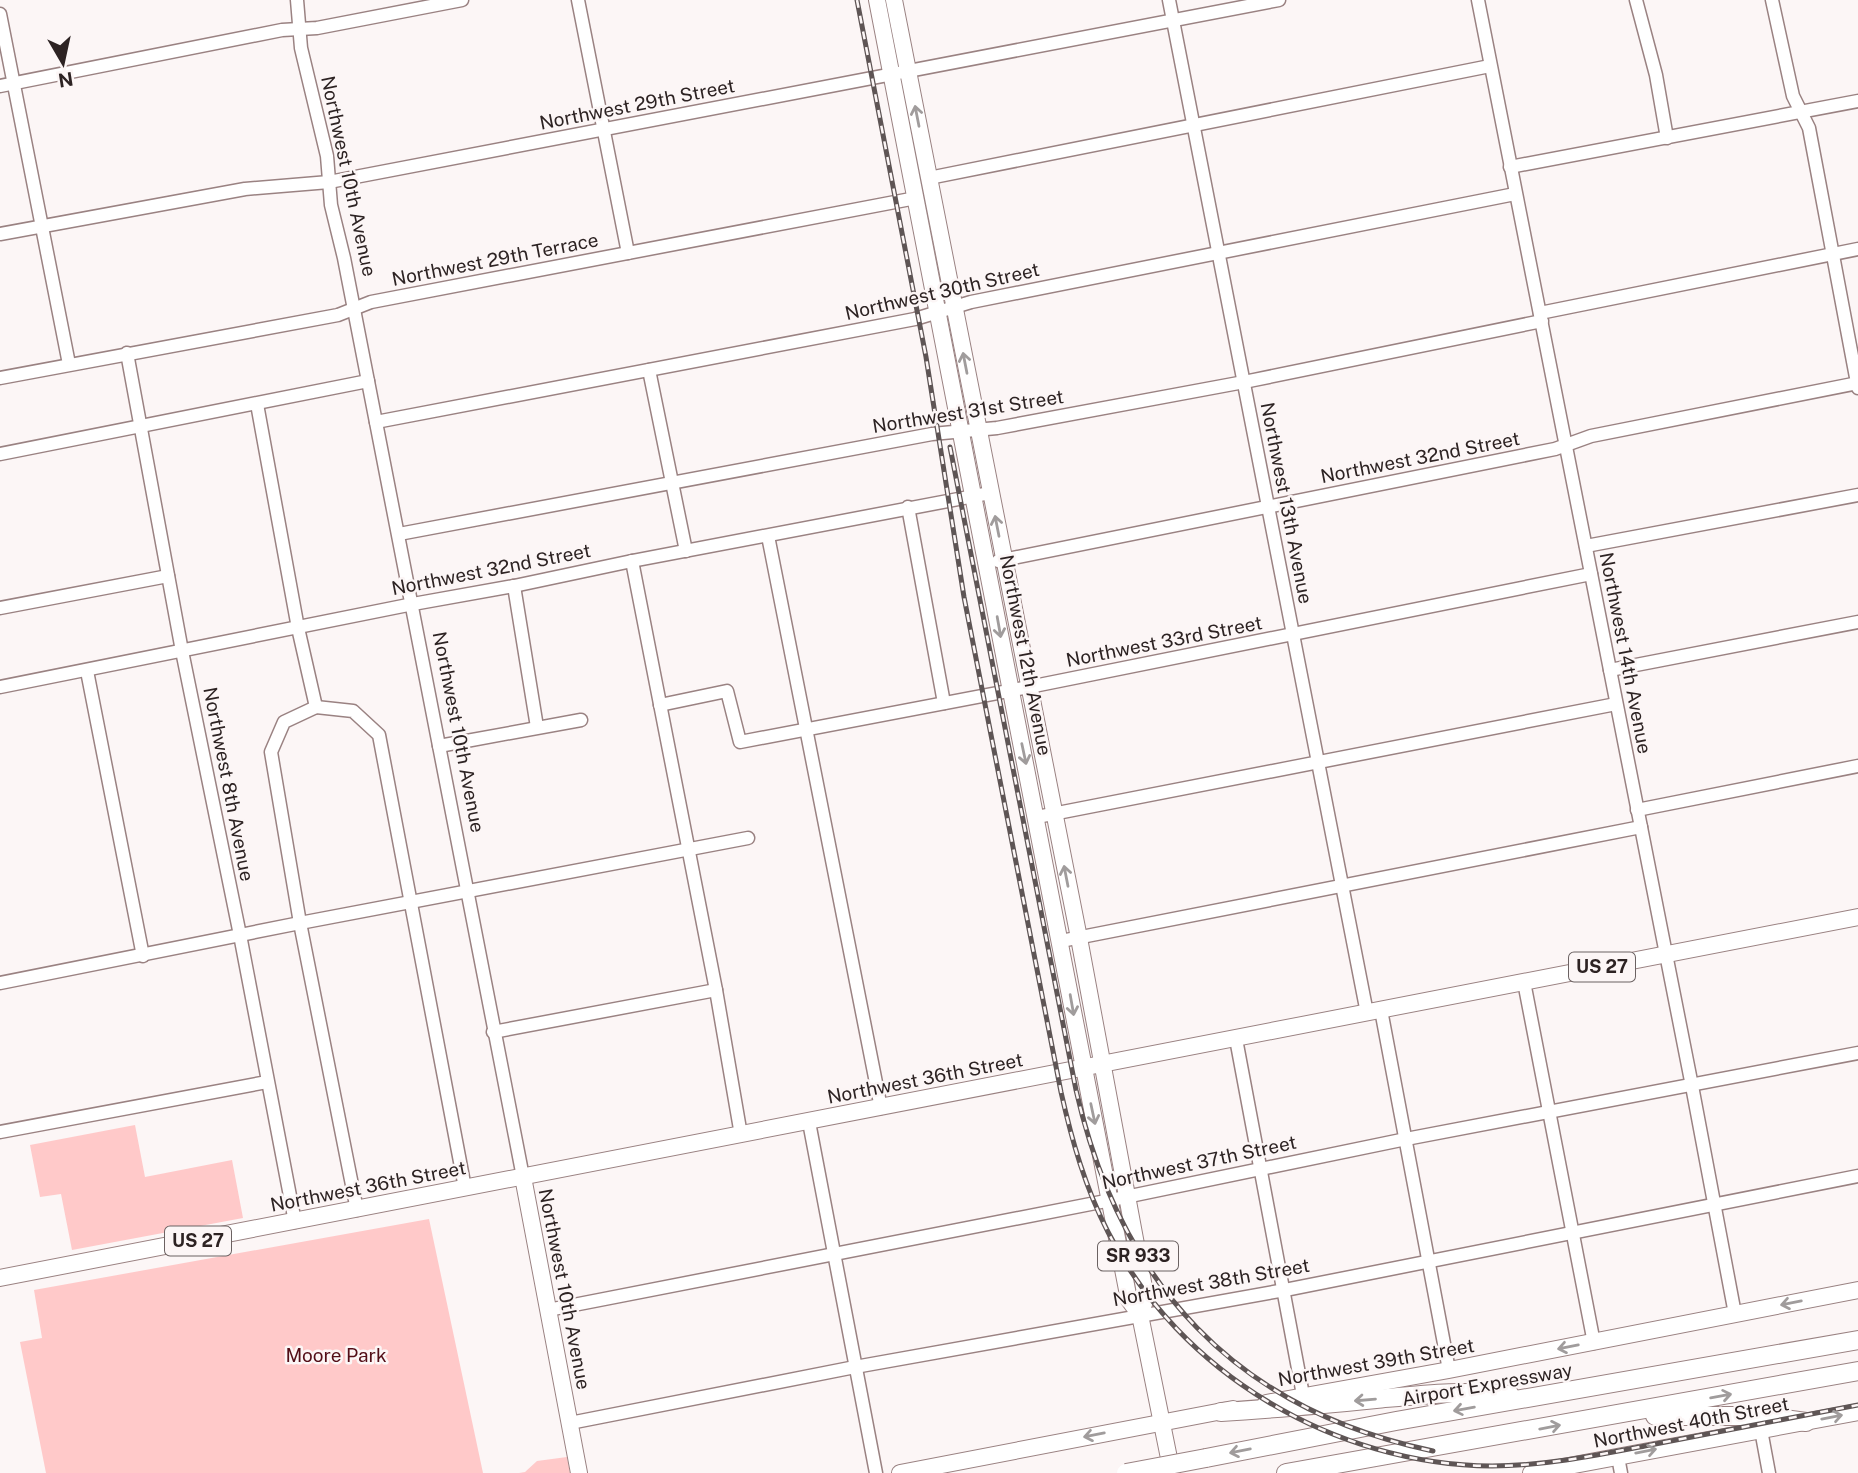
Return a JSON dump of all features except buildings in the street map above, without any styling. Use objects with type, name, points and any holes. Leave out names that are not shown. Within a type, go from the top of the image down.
[{"type":"highway","name":"Airport Expressway","points":[[1125,1473],[1858,1339]]},
{"type":"highway","points":[[1286,1473],[1858,1371]]},
{"type":"highway","points":[[1221,1412],[1485,1392],[1531,1397]]},
{"type":"highway","points":[[1581,1421],[1735,1415],[1806,1422]]},
{"type":"main road","name":"Northwest 12th Avenue","points":[[877,0],[929,178],[944,256],[946,310],[961,432],[982,495],[995,561],[1029,687],[1079,938],[1101,1065],[1119,1198]]},
{"type":"main road","name":"Northwest 12th Avenue","points":[[894,0],[902,127],[916,198],[978,430],[982,495]]},
{"type":"main road","points":[[902,127],[912,142],[918,169],[923,176],[929,178]]},
{"type":"main road","points":[[916,198],[920,198],[925,204],[933,235],[944,256]]},
{"type":"main road","name":"Northwest 12th Avenue","points":[[995,561],[1010,691],[1037,817],[1083,1068],[1146,1298],[1140,1315],[1171,1473]]},
{"type":"main road","name":"Northwest 36th Street","points":[[0,1278],[1858,917]]},
{"type":"main road","name":"Northwest 10th Avenue","points":[[523,1177],[579,1473]]},
{"type":"main road","name":"Northwest 39th Street","points":[[900,1473],[1858,1290]]},
{"type":"main road","name":"Northwest 40th Street","points":[[1531,1473],[1619,1465],[1761,1430],[1858,1412]]},
{"type":"street","name":"Northwest 10th Avenue","points":[[297,0],[308,83],[327,156],[331,205],[413,604],[523,1177]]},
{"type":"street","points":[[0,86],[282,30],[300,30],[462,0]]},
{"type":"street","points":[[578,0],[628,253]]},
{"type":"street","name":"Northwest 13th Avenue","points":[[1169,0],[1342,887],[1406,1139],[1449,1370]]},
{"type":"street","name":"Northwest 29th Street","points":[[0,234],[245,189],[329,182],[1279,0]]},
{"type":"street","name":"Northwest 14th Avenue","points":[[1478,0],[1735,1314]]},
{"type":"street","points":[[1636,0],[1656,75],[1667,138]]},
{"type":"street","points":[[1772,0],[1788,81],[1809,128],[1858,385]]},
{"type":"street","points":[[0,13],[69,364]]},
{"type":"street","points":[[929,178],[1490,66]]},
{"type":"street","points":[[1510,167],[1858,101]]},
{"type":"street","name":"Northwest 30th Street","points":[[376,422],[915,319],[971,302],[1515,194]]},
{"type":"street","name":"Northwest 29th Terrace","points":[[0,378],[338,315],[371,302],[916,198]]},
{"type":"street","name":"Northwest 31st Street","points":[[398,534],[932,434],[978,430],[1244,382],[1858,249]]},
{"type":"street","name":"Northwest 8th Avenue","points":[[127,353],[182,651],[295,1222]]},
{"type":"street","points":[[649,370],[686,551]]},
{"type":"street","points":[[0,454],[368,382]]},
{"type":"street","name":"Northwest 32nd Street","points":[[995,561],[1565,447],[1591,436],[1858,385]]},
{"type":"street","points":[[257,404],[298,628],[316,707]]},
{"type":"street","name":"Northwest 32nd Street","points":[[0,687],[908,507],[982,495]]},
{"type":"street","points":[[1586,546],[1858,495]]},
{"type":"street","points":[[908,507],[944,703]]},
{"type":"street","points":[[768,536],[881,1108]]},
{"type":"street","points":[[632,561],[716,990],[741,1135]]},
{"type":"street","name":"Northwest 33rd Street","points":[[660,705],[727,691],[740,742],[1010,691],[1591,574]]},
{"type":"street","points":[[0,608],[168,576]]},
{"type":"street","points":[[514,586],[537,727]]},
{"type":"street","points":[[1611,670],[1858,622]]},
{"type":"street","points":[[87,671],[142,956]]},
{"type":"street","points":[[1037,817],[1616,704]]},
{"type":"street","points":[[357,1210],[300,923],[271,752],[284,722],[316,707],[353,711],[379,735],[465,1188]]},
{"type":"street","points":[[439,746],[581,720]]},
{"type":"street","points":[[1637,810],[1858,766]]},
{"type":"street","points":[[1061,941],[1641,827]]},
{"type":"street","points":[[0,983],[748,838]]},
{"type":"street","points":[[1524,982],[1594,1342]]},
{"type":"street","points":[[494,1032],[716,990]]},
{"type":"street","points":[[1236,1039],[1303,1395]]},
{"type":"street","name":"Northwest 37th Street","points":[[548,1310],[1406,1139],[1858,1053]]},
{"type":"street","points":[[0,1132],[267,1082]]},
{"type":"street","points":[[809,1122],[876,1473]]},
{"type":"street","name":"Northwest 38th Street","points":[[570,1423],[855,1367],[1285,1290],[1858,1177]]},
{"type":"street","points":[[1761,1430],[1769,1473]]},
{"type":"green space","points":[[135,1125],[145,1177],[232,1160],[243,1218],[72,1250],[61,1194],[40,1197],[30,1145]]},
{"type":"green space","name":"Moore Park","points":[[429,1219],[483,1473],[46,1473],[20,1342],[42,1338],[34,1290]]},
{"type":"green space","points":[[567,1457],[570,1473],[519,1473],[525,1472],[537,1461]]},
{"type":"railway","points":[[857,0],[926,357],[964,597],[1061,1092],[1092,1198],[1108,1232],[1138,1282],[1176,1328],[1219,1368],[1268,1401],[1320,1429],[1376,1449],[1433,1461],[1492,1466],[1552,1462],[1858,1405]]},
{"type":"railway","points":[[950,447],[1076,1090],[1096,1160],[1123,1222],[1156,1279],[1197,1328],[1245,1370],[1300,1405],[1363,1432],[1433,1451]]}]
